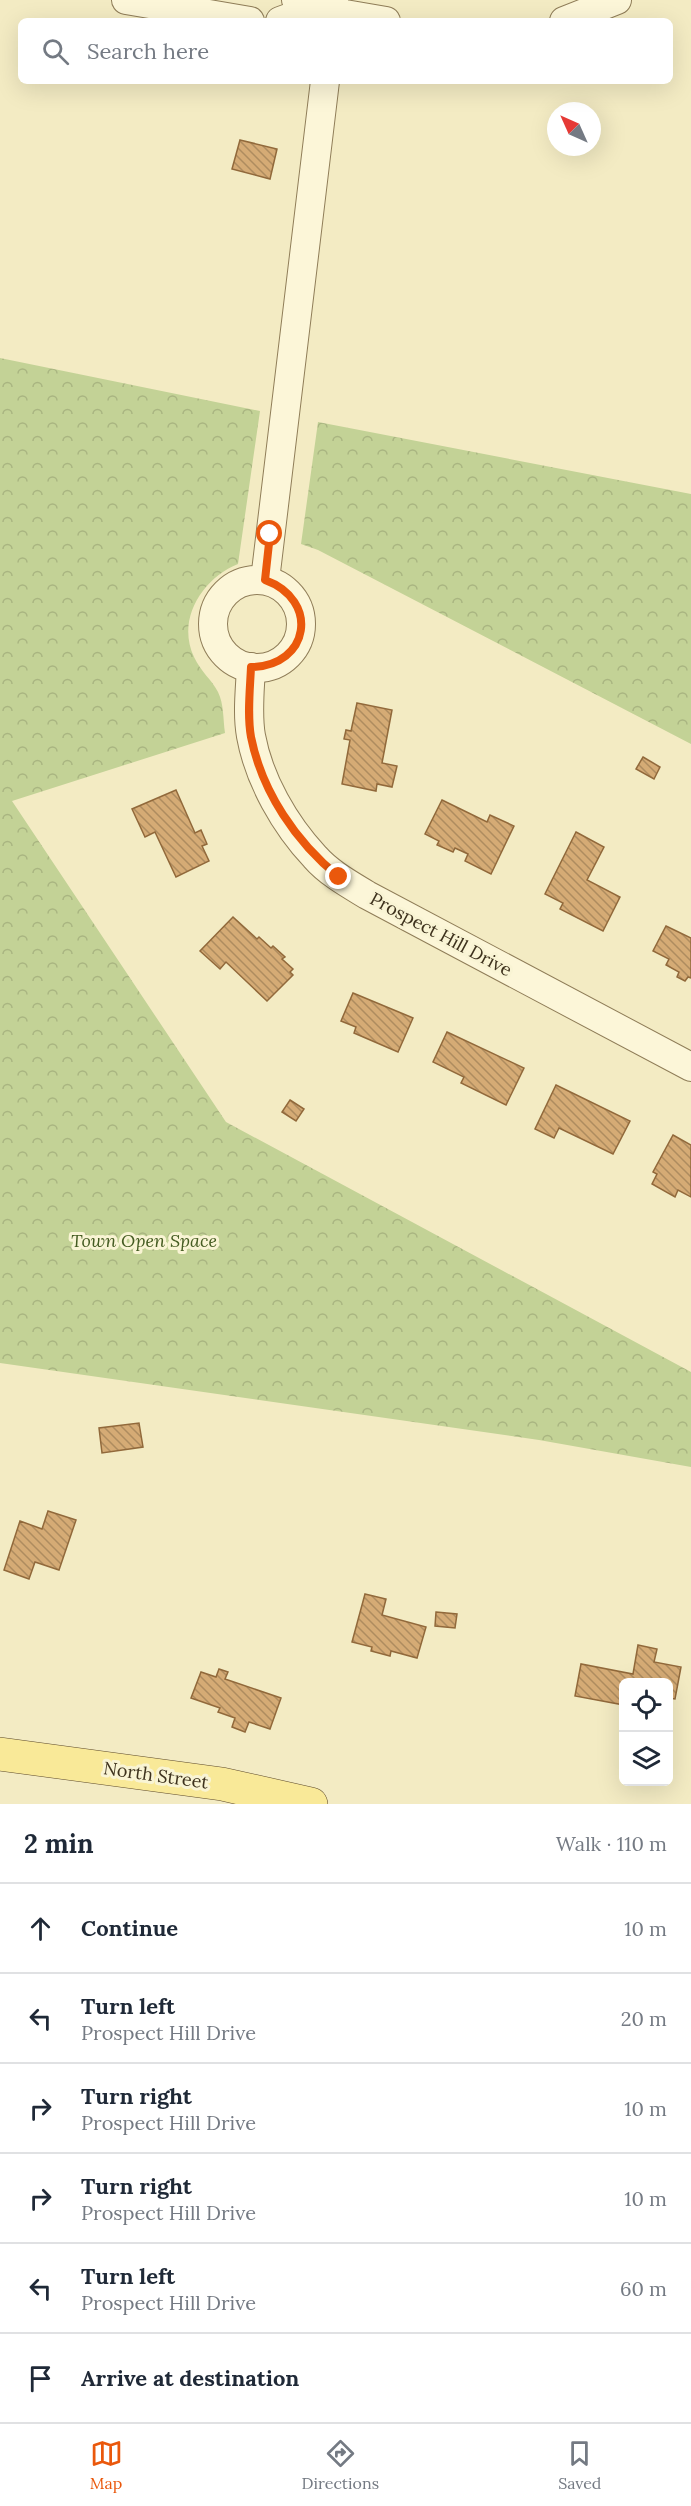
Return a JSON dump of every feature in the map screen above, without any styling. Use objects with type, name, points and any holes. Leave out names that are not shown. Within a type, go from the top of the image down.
[{"type":"main road","name":"North Street","points":[[0,1754],[222,1784],[311,1804]]},
{"type":"street","points":[[126,0],[232,18]]},
{"type":"street","points":[[572,18],[617,0]]},
{"type":"street","points":[[290,18],[322,8],[371,18]]},
{"type":"street","points":[[265,580],[324,84]]},
{"type":"street","points":[[251,580],[265,580],[279,585],[291,595],[299,608],[301,630],[292,651],[281,661],[267,667],[251,667],[238,663],[227,655],[214,631],[214,617],[218,604],[226,593],[237,585],[251,580]]},
{"type":"street","name":"Prospect Hill Drive","points":[[251,667],[251,735],[260,769],[274,799],[315,858],[367,895],[691,1067]]},
{"type":"green space","name":"Town Open Space","points":[[0,358],[260,411],[238,564],[225,570],[204,590],[196,602],[188,628],[189,643],[194,657],[220,697],[225,733],[12,801],[226,1122],[691,1372],[691,1467],[539,1440],[0,1363]]},
{"type":"green space","points":[[318,422],[691,494],[691,744],[318,550],[301,544]]},
{"type":"building","points":[[240,140],[277,149],[270,179],[232,169]]},
{"type":"building","points":[[357,703],[392,710],[382,763],[397,766],[392,787],[377,784],[376,791],[342,784],[350,740],[344,739],[346,730],[351,731]]},
{"type":"building","points":[[643,757],[660,767],[654,779],[636,769]]},
{"type":"building","points":[[176,790],[195,833],[201,830],[207,844],[202,846],[209,861],[176,877],[155,832],[145,837],[132,809]]},
{"type":"building","points":[[442,800],[487,822],[490,815],[514,826],[491,874],[465,861],[468,854],[455,848],[453,852],[437,845],[439,841],[425,834]]},
{"type":"building","points":[[576,832],[604,847],[587,880],[620,897],[603,931],[560,909],[563,903],[545,894]]},
{"type":"building","points":[[233,917],[257,939],[259,937],[271,948],[273,946],[285,957],[282,959],[293,969],[290,972],[293,975],[267,1001],[226,962],[220,969],[200,951]]},
{"type":"building","points":[[666,926],[691,938],[691,978],[688,977],[685,981],[677,977],[679,972],[666,965],[669,959],[653,951]]},
{"type":"building","points":[[353,993],[413,1018],[398,1052],[354,1033],[356,1027],[341,1021]]},
{"type":"building","points":[[447,1032],[524,1068],[506,1105],[461,1083],[464,1077],[433,1062]]},
{"type":"building","points":[[556,1085],[630,1121],[613,1154],[559,1128],[554,1138],[535,1129]]},
{"type":"building","points":[[290,1100],[304,1109],[296,1121],[282,1112]]},
{"type":"building","points":[[673,1135],[691,1145],[691,1197],[678,1190],[675,1197],[652,1184],[657,1174],[653,1172]]},
{"type":"building","points":[[139,1423],[143,1447],[102,1453],[99,1428]]},
{"type":"building","points":[[48,1511],[76,1520],[59,1570],[35,1562],[29,1579],[4,1570],[20,1521],[42,1529]]},
{"type":"building","points":[[365,1594],[386,1599],[382,1615],[426,1627],[417,1658],[391,1651],[390,1656],[371,1651],[372,1647],[352,1642]]},
{"type":"building","points":[[436,1612],[457,1614],[455,1628],[435,1626]]},
{"type":"building","points":[[638,1645],[657,1649],[654,1662],[681,1667],[675,1699],[673,1699],[673,1678],[619,1678],[619,1704],[575,1696],[581,1664],[633,1674]]},
{"type":"building","points":[[219,1669],[228,1672],[225,1679],[281,1698],[270,1729],[249,1722],[245,1732],[232,1727],[235,1718],[218,1712],[220,1708],[191,1698],[201,1672],[216,1677]]},
{"type":"route","points":[[270,534],[265,580],[279,585],[291,595],[299,608],[302,623],[299,638],[292,651],[281,661],[267,667],[251,667],[249,702],[251,735],[260,769],[274,799],[315,858],[339,877]]}]
